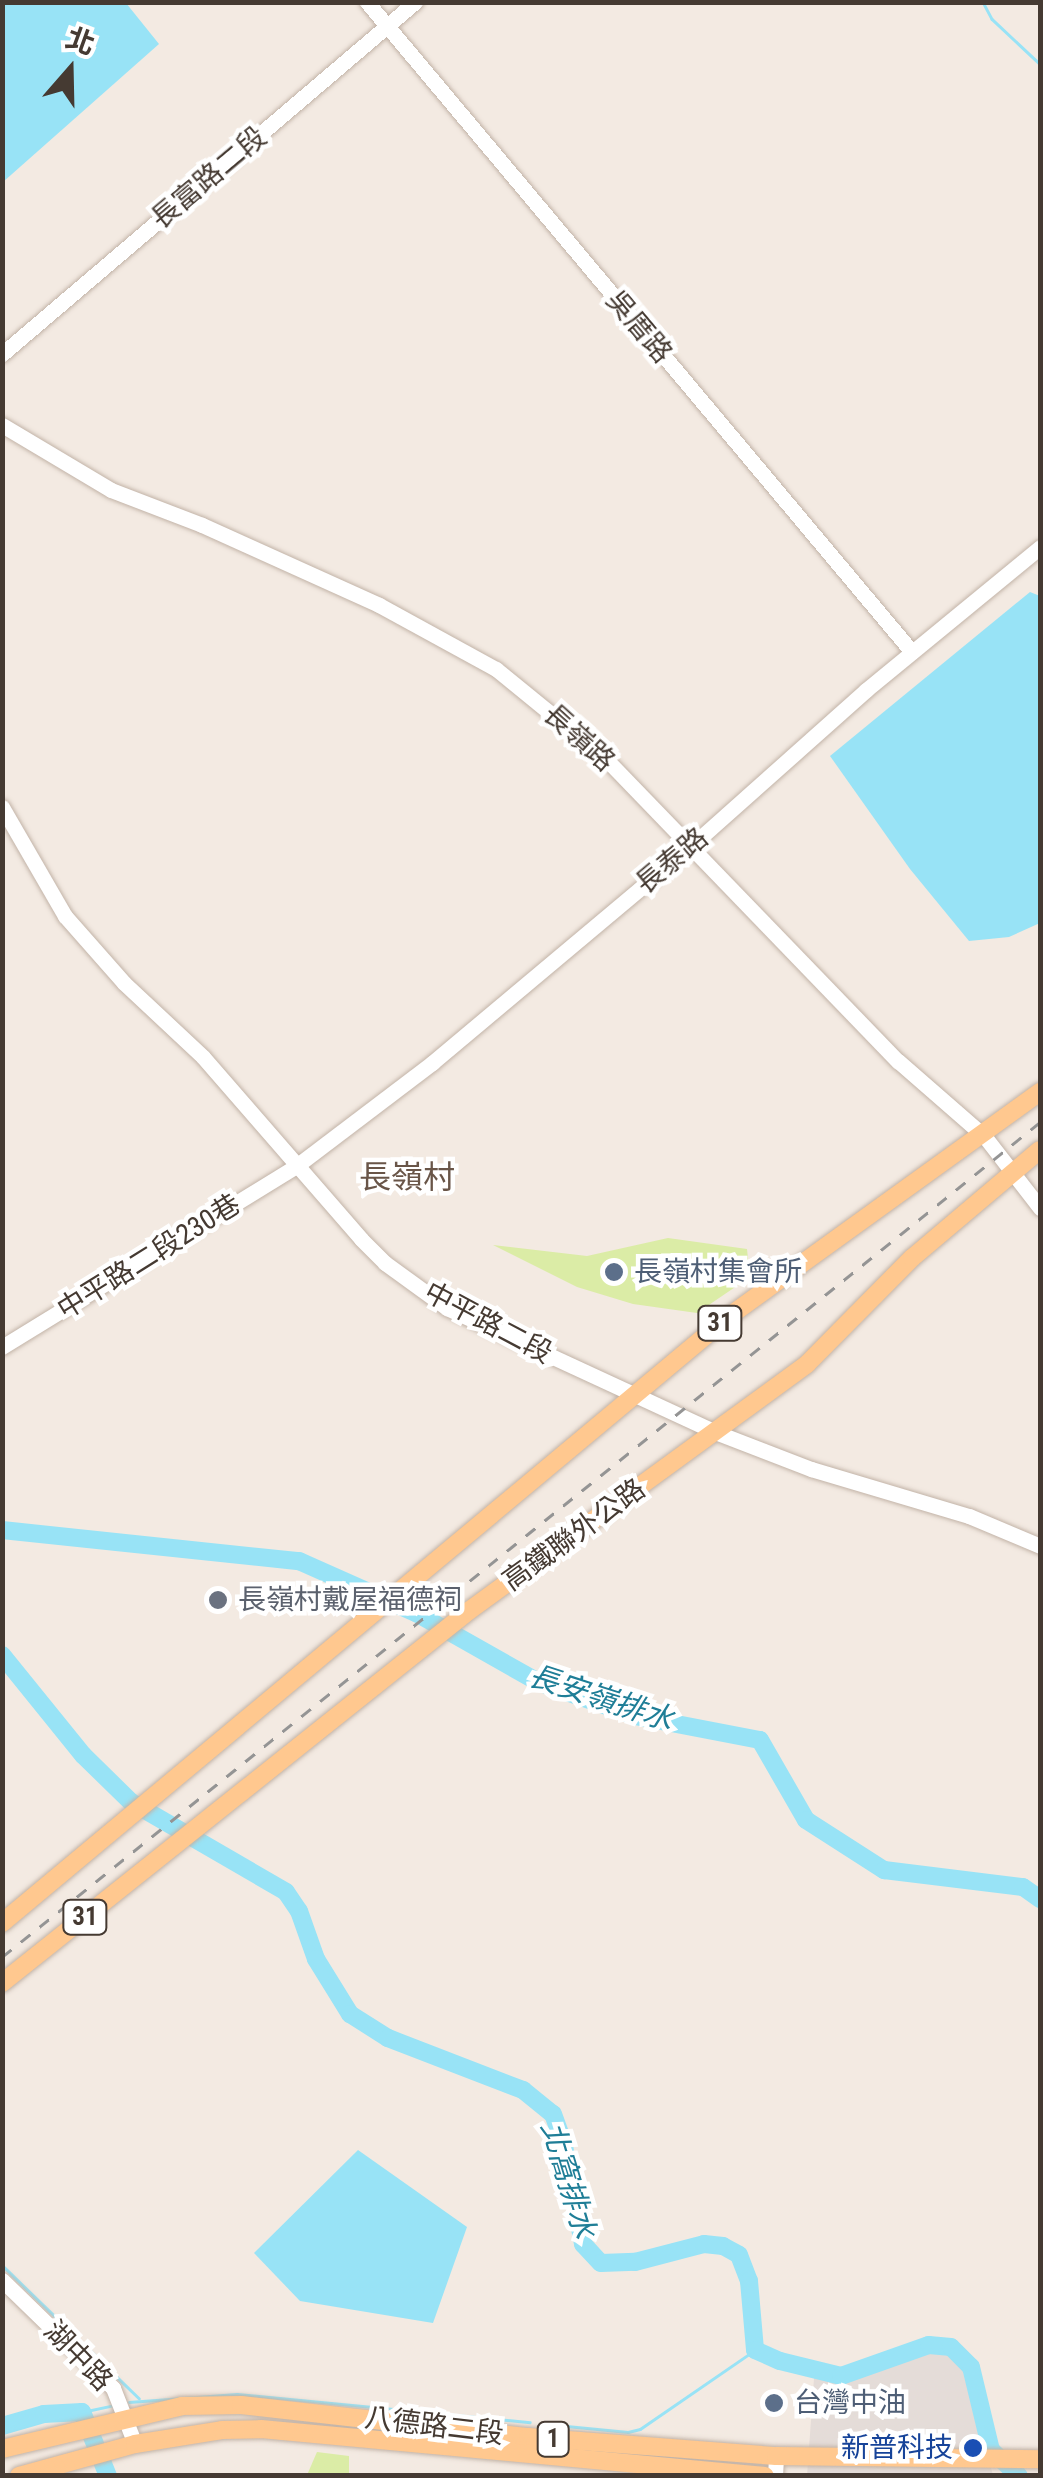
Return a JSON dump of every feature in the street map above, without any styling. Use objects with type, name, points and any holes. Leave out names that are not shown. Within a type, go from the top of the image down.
[{"type":"main road","name":"31","points":[[2,1923],[415,1575],[790,1268],[985,1137],[1040,1092]]},
{"type":"main road","name":"高鐵聯外公路","points":[[2,1983],[470,1610],[807,1364],[912,1258],[1040,1150]]},
{"type":"main road","name":"八德路二段","points":[[126,2417],[182,2406],[241,2406],[528,2437],[776,2456],[1040,2458]]},
{"type":"main road","name":"1","points":[[2,2449],[126,2417]]},
{"type":"main road","name":"八德路二段","points":[[135,2444],[222,2430],[262,2430],[765,2476]]},
{"type":"main road","name":"1","points":[[20,2476],[135,2444]]},
{"type":"street","name":"吳厝路","points":[[367,2],[912,652]]},
{"type":"street","name":"長富路二段","points":[[2,354],[416,2]]},
{"type":"street","name":"長嶺路","points":[[2,425],[111,490],[202,525],[378,605],[496,669],[604,757],[898,1061],[985,1137],[1040,1208]]},
{"type":"street","name":"長泰路","points":[[295,1167],[432,1063],[1040,546]]},
{"type":"street","name":"中平路二段","points":[[2,808],[65,916],[124,983],[203,1057],[295,1167],[385,1263],[447,1308],[634,1398],[715,1432],[811,1469],[969,1516],[1040,1546]]},
{"type":"street","name":"中平路二段230巷","points":[[2,1347],[295,1167]]},
{"type":"street","name":"湖中路","points":[[2,2280],[113,2388],[135,2444]]},
{"type":"street","points":[[775,2476],[776,2456]]},
{"type":"shaded area","points":[[925,2353],[949,2354],[965,2371],[993,2475],[807,2476],[814,2378],[843,2382]]},
{"type":"green space","points":[[668,1238],[747,1249],[750,1277],[697,1313],[633,1304],[577,1287],[493,1245],[587,1256]]},
{"type":"green space","points":[[317,2452],[349,2456],[349,2475],[307,2475]]},
{"type":"water","points":[[3,2],[126,3],[159,44],[3,182]]},
{"type":"water","points":[[1030,592],[1040,596],[1040,923],[1009,937],[969,941],[910,869],[830,756]]},
{"type":"water","points":[[358,2150],[467,2227],[433,2323],[300,2301],[254,2253]]},
{"type":"waterway","points":[[983,2],[992,19],[1040,64]]},
{"type":"waterway","name":"長安嶺排水","points":[[2,1530],[299,1561],[416,1613],[538,1682],[635,1716],[760,1740],[806,1820],[884,1870],[1023,1887],[1040,1899]]},
{"type":"waterway","name":"北窩排水","points":[[2,1655],[83,1755],[131,1802],[286,1892],[299,1911],[316,1959],[350,2014],[388,2038],[523,2090],[553,2114],[563,2141],[583,2244],[601,2263],[635,2262],[704,2244],[723,2246],[739,2255],[749,2281],[755,2350],[780,2361],[841,2376],[929,2345],[951,2347],[971,2367],[991,2450],[1019,2476]]},
{"type":"waterway","points":[[2,2265],[104,2364]]},
{"type":"waterway","points":[[546,2424],[628,2432],[640,2429],[755,2350]]},
{"type":"waterway","points":[[116,2376],[139,2398]]},
{"type":"waterway","points":[[129,2402],[237,2394],[530,2422]]},
{"type":"waterway","points":[[82,2412],[111,2406]]},
{"type":"waterway","points":[[2,2426],[44,2414],[82,2412],[108,2476]]},
{"type":"railway","points":[[2,1957],[1040,1122]]},
{"type":"place","name":"長嶺村集會所","points":[[614,1272]]},
{"type":"place","name":"長嶺村戴屋福德祠","points":[[218,1600]]},
{"type":"place","name":"台灣中油","points":[[774,2403]]},
{"type":"place","name":"新普科技","points":[[973,2448]]},
{"type":"district","name":"長嶺村","points":[[407,1177]]}]
